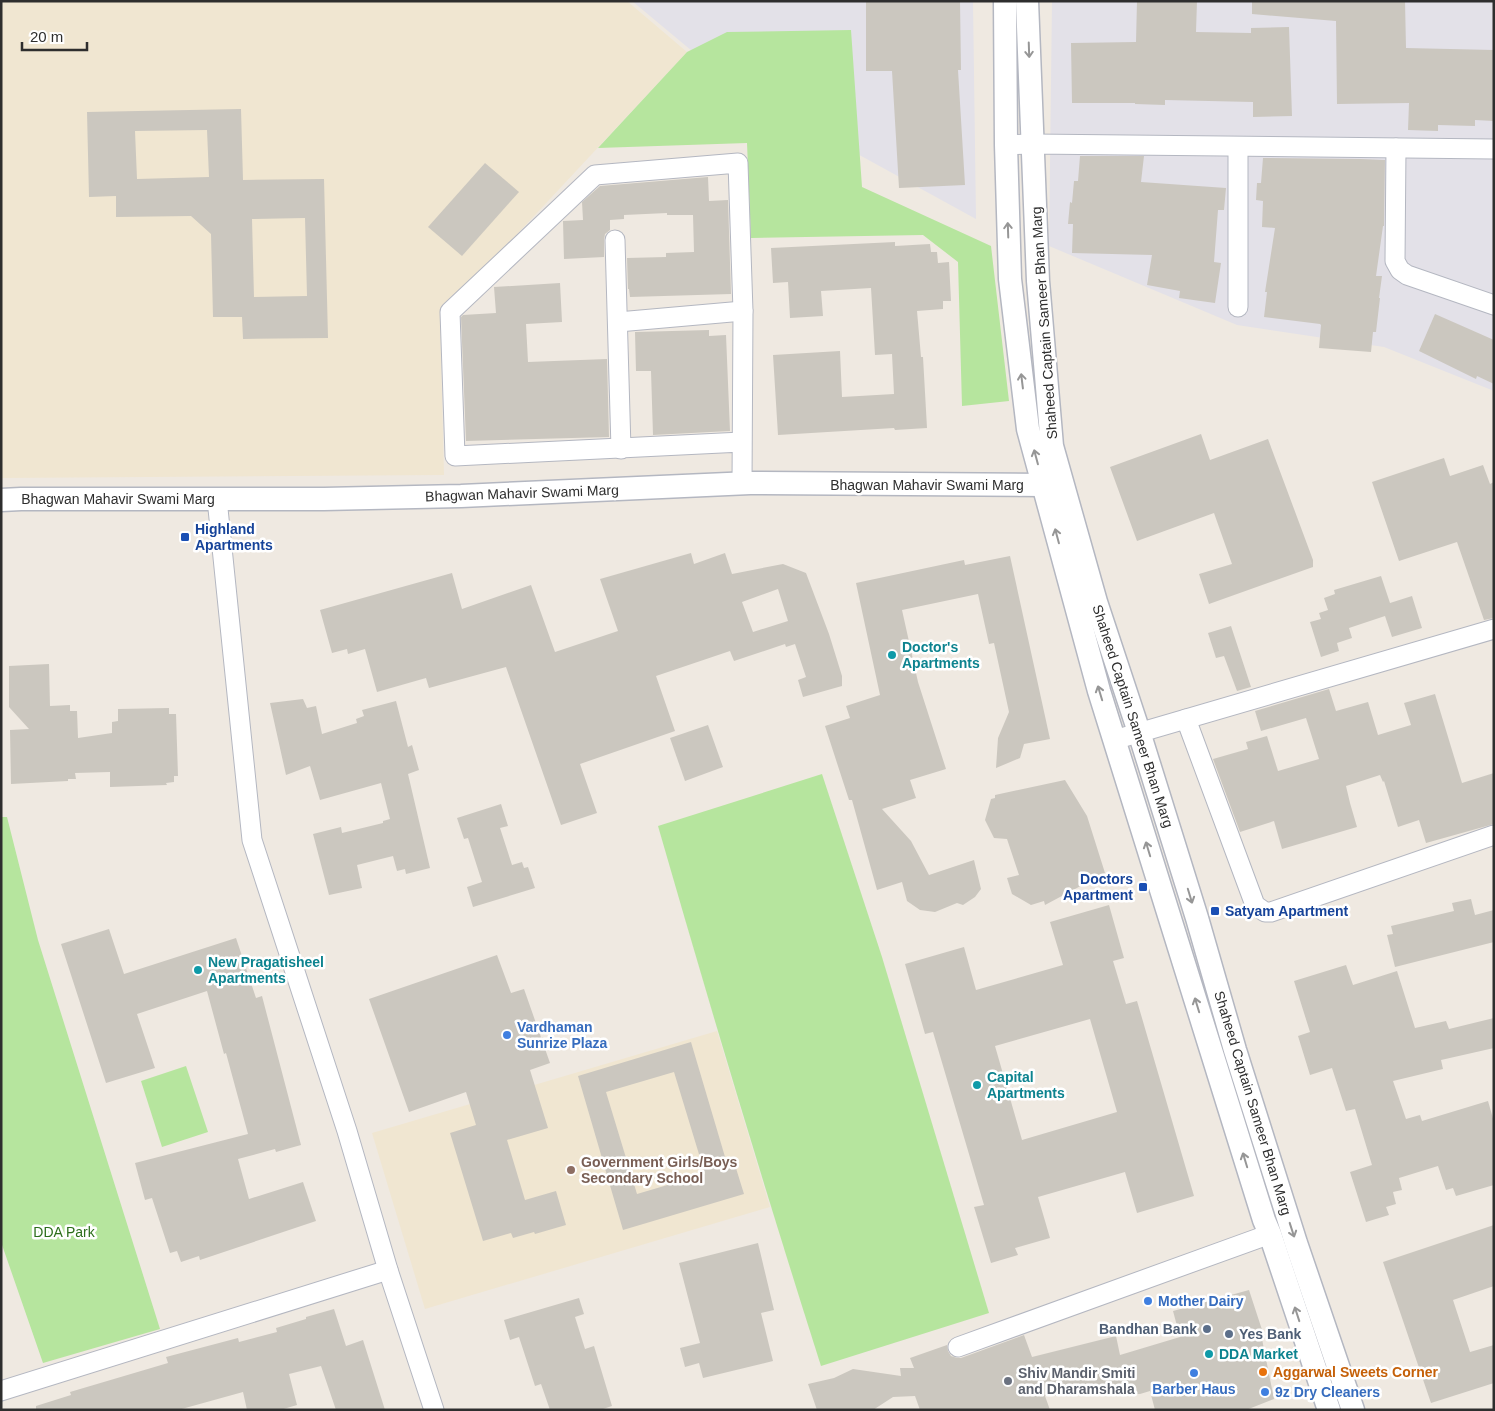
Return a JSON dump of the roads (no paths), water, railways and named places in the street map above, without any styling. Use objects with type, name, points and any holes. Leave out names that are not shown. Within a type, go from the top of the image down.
[{"type":"street","name":"Shaheed Captain Sameer Bhan Marg","points":[[1006,1],[1006,146],[1010,279],[1028,429],[1053,484],[1096,602],[1139,732],[1197,918],[1235,1050],[1296,1243],[1353,1410]]},
{"type":"street","name":"Shaheed Captain Sameer Bhan Marg","points":[[1027,1],[1038,280],[1052,446],[1053,484],[1099,691],[1264,1220],[1327,1409]]},
{"type":"street","points":[[1006,146],[1032,144],[1494,149]]},
{"type":"street","points":[[1238,146],[1238,308]]},
{"type":"street","points":[[1396,148],[1395,261],[1397,265],[1407,275],[1494,305]]},
{"type":"street","points":[[742,442],[455,456],[450,312],[594,175],[738,163],[743,311],[742,484]]},
{"type":"street","points":[[615,240],[621,448]]},
{"type":"street","points":[[618,322],[743,311]]},
{"type":"street","name":"Bhagwan Mahavir Swami Marg","points":[[1,500],[324,499],[461,496],[742,484],[1053,484]]},
{"type":"street","points":[[217,499],[252,840],[347,1131],[388,1270],[434,1410]]},
{"type":"street","points":[[1114,740],[1494,629]]},
{"type":"street","points":[[1186,719],[1256,905],[1265,912],[1271,912],[1494,835]]},
{"type":"street","points":[[1213,1057],[1235,1050]]},
{"type":"street","points":[[958,1347],[1270,1234]]},
{"type":"street","points":[[1,1392],[388,1270]]},
{"type":"place","name":"Highland Apartments","points":[[185,537]]},
{"type":"place","name":"Doctor's Apartments","points":[[892,655]]},
{"type":"place","name":"Doctors Apartment","points":[[1143,887]]},
{"type":"place","name":"Satyam Apartment","points":[[1215,911]]},
{"type":"place","name":"New Pragatisheel Apartments","points":[[198,970]]},
{"type":"place","name":"Vardhaman Sunrize Plaza","points":[[507,1035]]},
{"type":"place","name":"Capital Apartments","points":[[977,1085]]},
{"type":"place","name":"Government Girls/Boys Secondary School","points":[[571,1170]]},
{"type":"place","name":"Mother Dairy","points":[[1148,1301]]},
{"type":"place","name":"Bandhan Bank","points":[[1207,1329]]},
{"type":"place","name":"Yes Bank","points":[[1229,1334]]},
{"type":"place","name":"DDA Market","points":[[1209,1354]]},
{"type":"place","name":"Aggarwal Sweets Corner","points":[[1263,1372]]},
{"type":"place","name":"Barber Haus","points":[[1194,1373]]},
{"type":"place","name":"Shiv Mandir Smiti and Dharamshala","points":[[1008,1381]]},
{"type":"place","name":"9z Dry Cleaners","points":[[1265,1392]]},
{"type":"park label","name":"DDA Park","points":[[64,1232]]}]
